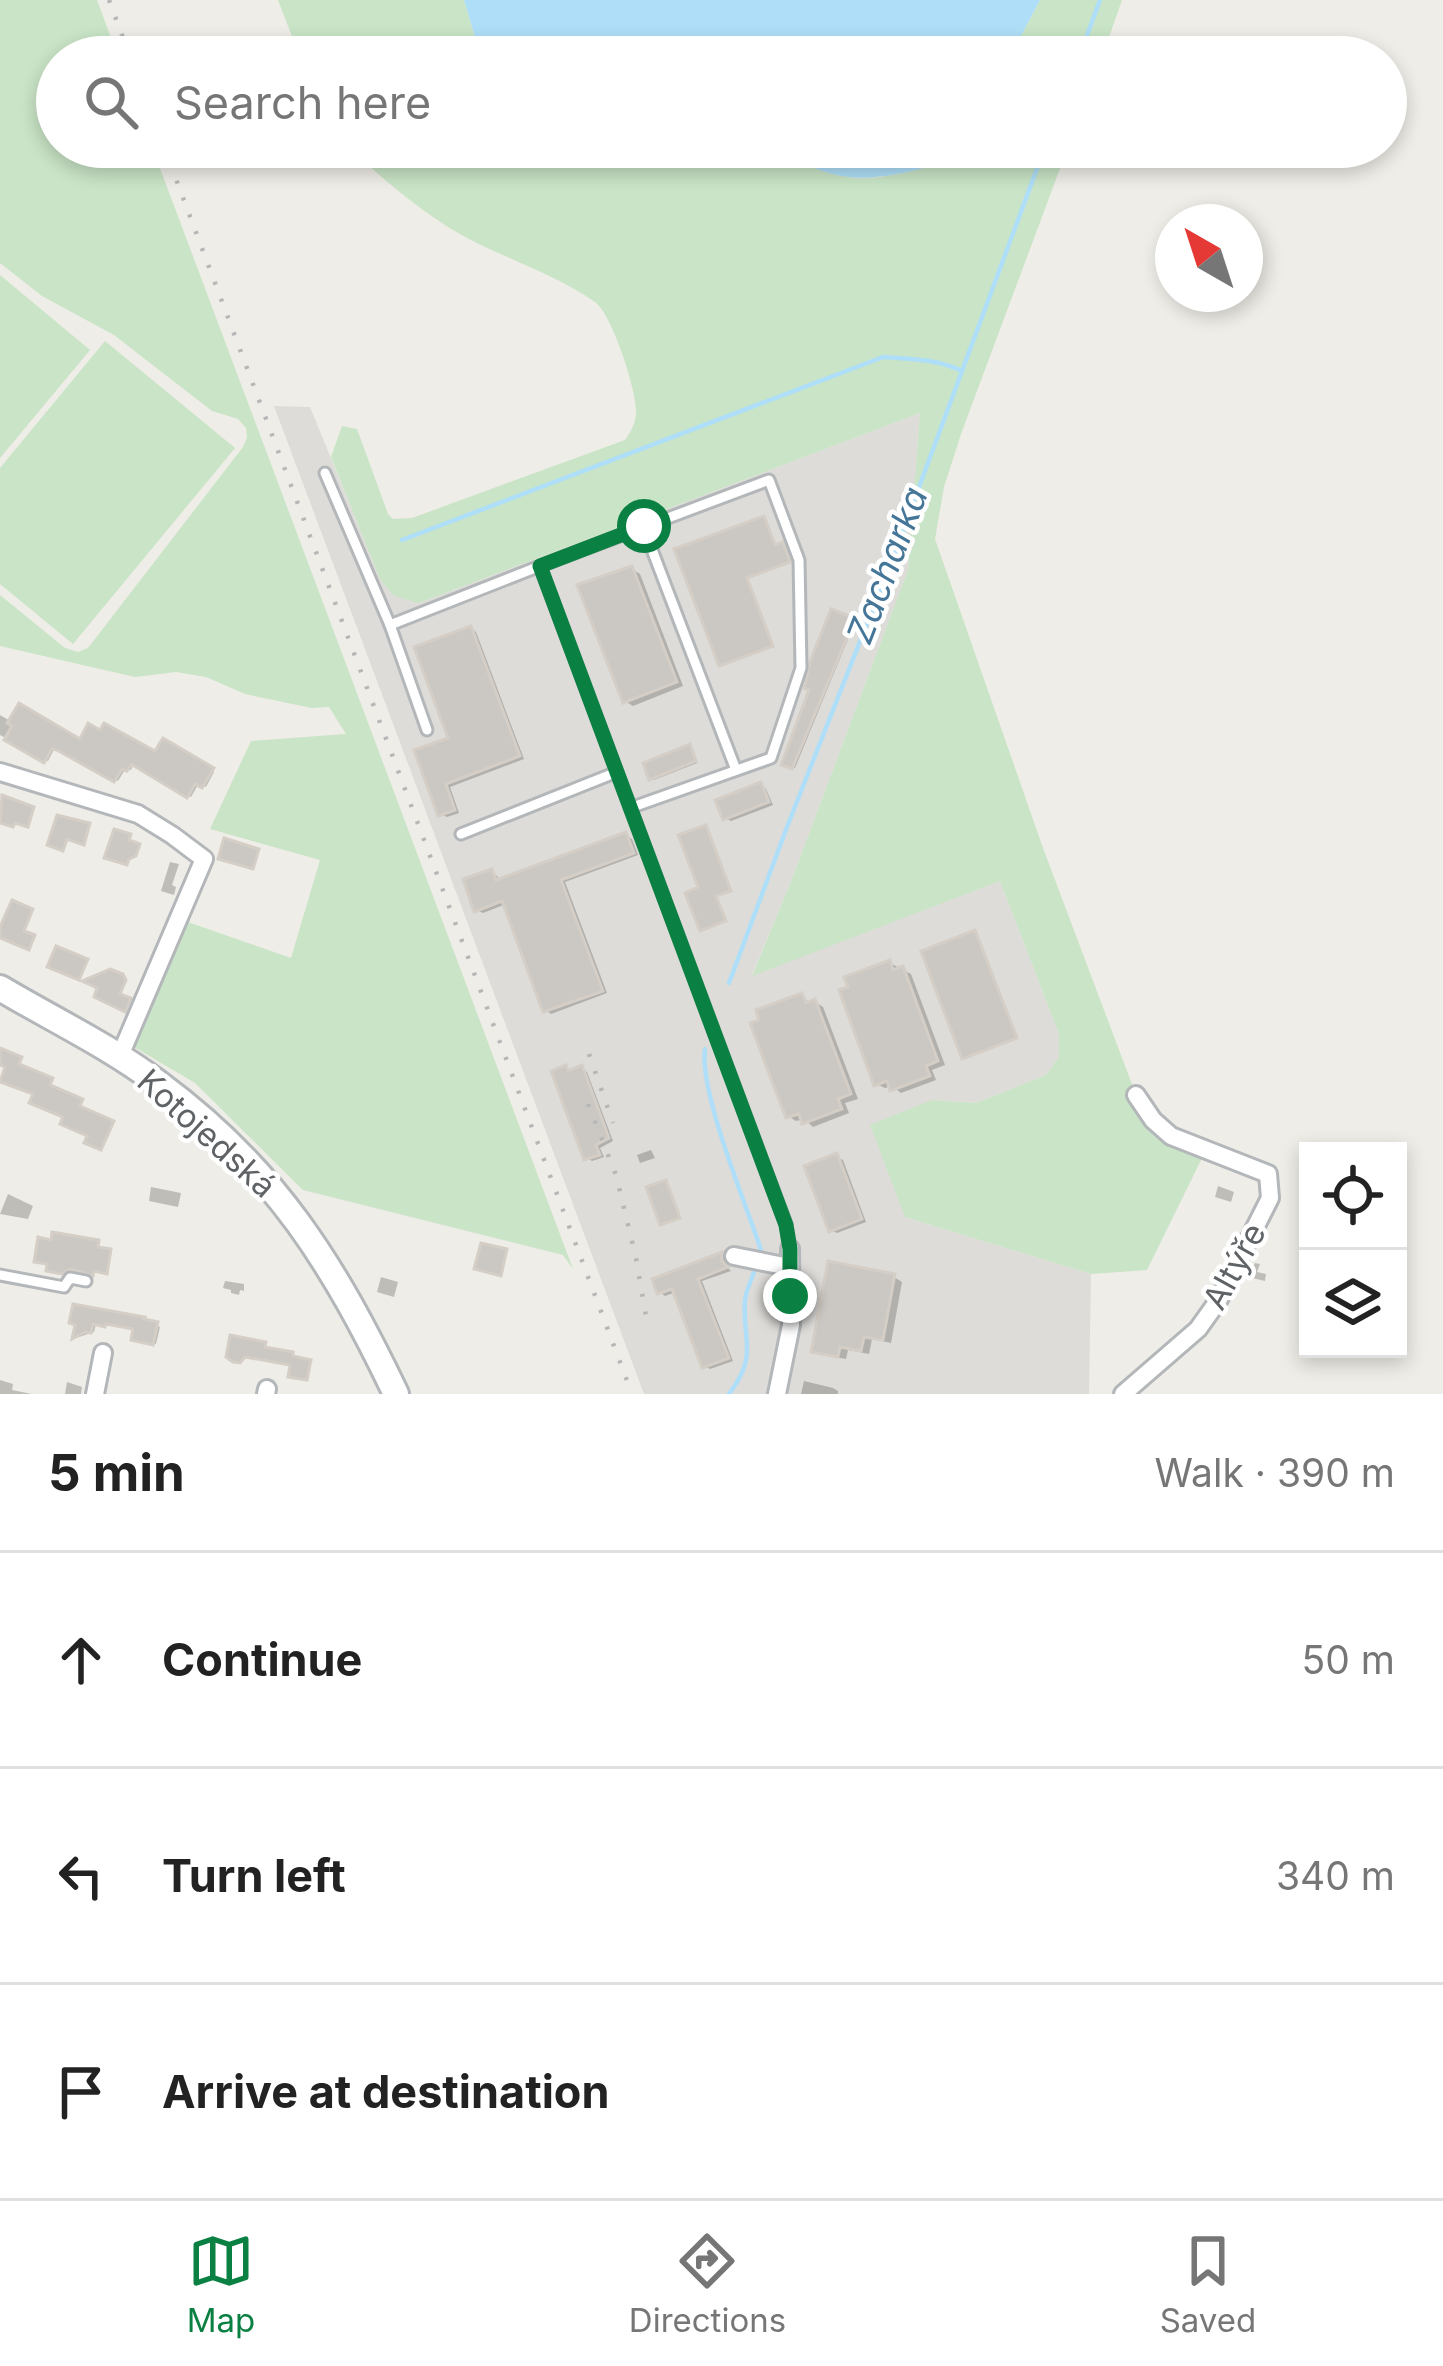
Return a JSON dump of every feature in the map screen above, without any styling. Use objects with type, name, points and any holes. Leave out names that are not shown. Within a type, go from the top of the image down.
[{"type":"main road","name":"Kotojedská","points":[[0,988],[157,1082],[250,1162],[284,1202],[348,1300],[396,1394]]},
{"type":"street","points":[[0,772],[138,814],[203,859],[119,1058]]},
{"type":"street","name":"Altýře","points":[[1123,1394],[1198,1329],[1219,1301],[1270,1198],[1268,1174],[1171,1136],[1136,1095]]},
{"type":"street","points":[[734,1256],[790,1258],[791,1324],[777,1394]]},
{"type":"street","points":[[95,1394],[103,1353]]},
{"type":"lane","points":[[326,473],[428,730]]},
{"type":"lane","points":[[390,625],[769,480],[799,560],[801,668],[771,758],[630,808]]},
{"type":"lane","points":[[644,526],[736,770]]},
{"type":"lane","points":[[540,566],[786,1225],[790,1258]]},
{"type":"lane","points":[[461,834],[617,772]]},
{"type":"lane","points":[[0,1275],[64,1287],[70,1278],[86,1281]]},
{"type":"shaded area","points":[[274,406],[310,407],[380,578],[419,603],[920,413],[908,570],[752,975],[1000,881],[1059,1034],[1059,1057],[1046,1075],[976,1103],[932,1100],[905,1217],[1091,1274],[1089,1394],[644,1394]]},
{"type":"green space","points":[[0,0],[97,0],[110,36],[36,36],[36,168],[160,168],[573,1269],[563,1255],[303,1190],[195,1083],[129,1044],[182,920],[291,958],[320,860],[210,829],[251,741],[346,734],[329,707],[245,694],[206,677],[176,672],[135,677],[0,646],[0,595],[65,648],[78,652],[88,648],[247,438],[238,419],[212,411],[114,335],[42,296],[0,263]]},
{"type":"green space","points":[[278,0],[464,0],[475,36],[292,36]]},
{"type":"green space","points":[[1040,0],[1122,0],[1109,36],[1021,36]]},
{"type":"green space","points":[[372,168],[824,168],[866,178],[921,168],[1060,168],[961,434],[944,487],[935,539],[1136,1095],[1203,1156],[1147,1270],[1091,1274],[905,1217],[870,1125],[932,1100],[976,1103],[1046,1075],[1059,1057],[1059,1034],[1000,881],[752,976],[908,570],[920,413],[419,603],[394,596],[380,579],[331,457],[342,426],[357,429],[388,514],[393,519],[412,518],[625,440],[635,421],[636,404],[616,337],[595,302],[455,231]]},
{"type":"green space","points":[[0,275],[90,350],[0,458]]},
{"type":"green space","points":[[105,341],[235,448],[73,644],[0,584],[0,468]]},
{"type":"water","points":[[464,0],[1040,0],[1021,36],[475,36]]},
{"type":"water","points":[[816,168],[922,168],[860,178]]},
{"type":"building","points":[[764,516],[775,545],[783,542],[790,562],[747,578],[773,646],[719,666],[674,549]]},
{"type":"building","points":[[632,566],[677,682],[623,703],[577,585]]},
{"type":"building","points":[[831,609],[855,618],[792,769],[781,765],[809,690],[804,688],[810,662]]},
{"type":"building","points":[[471,626],[520,756],[446,784],[455,810],[438,816],[414,750],[448,738],[414,647]]},
{"type":"building","points":[[19,703],[80,739],[88,723],[100,730],[104,723],[155,751],[163,738],[214,768],[202,788],[195,784],[187,798],[131,764],[114,782],[57,750],[52,749],[44,763],[4,740],[12,726],[7,723]]},
{"type":"building","points":[[690,744],[696,761],[649,780],[643,763]]},
{"type":"building","points":[[761,782],[769,802],[723,820],[715,800]]},
{"type":"building","points":[[2,795],[34,807],[28,827],[0,823]]},
{"type":"building","points":[[57,815],[90,823],[84,845],[67,839],[63,851],[47,845]]},
{"type":"building","points":[[706,825],[731,891],[716,896],[726,921],[700,931],[685,893],[698,887],[678,835]]},
{"type":"building","points":[[114,829],[131,834],[129,840],[140,844],[127,865],[104,858]]},
{"type":"building","points":[[626,832],[634,853],[561,880],[603,991],[543,1012],[502,901],[474,912],[463,879],[492,869],[496,880]]},
{"type":"building","points":[[224,838],[259,849],[253,869],[218,859]]},
{"type":"building","points":[[12,900],[33,909],[24,931],[35,935],[29,950],[0,938]]},
{"type":"building","points":[[975,930],[1017,1038],[962,1059],[921,951]]},
{"type":"building","points":[[56,946],[88,959],[79,980],[47,967]]},
{"type":"building","points":[[890,960],[893,970],[903,966],[938,1061],[926,1066],[930,1076],[890,1091],[887,1081],[874,1086],[839,990],[848,987],[844,977]]},
{"type":"building","points":[[110,969],[126,980],[120,994],[131,998],[125,1012],[94,997],[97,988],[82,981]]},
{"type":"building","points":[[802,993],[806,1003],[815,999],[851,1094],[838,1099],[842,1109],[802,1124],[799,1114],[786,1118],[750,1023],[759,1020],[756,1010]]},
{"type":"building","points":[[0,1048],[22,1057],[19,1064],[53,1078],[50,1085],[83,1099],[80,1106],[114,1121],[101,1150],[84,1143],[87,1136],[60,1124],[63,1117],[29,1103],[33,1094],[0,1082],[5,1067],[0,1065]]},
{"type":"building","points":[[566,1065],[568,1071],[582,1065],[609,1138],[596,1145],[600,1155],[584,1160],[551,1071]]},
{"type":"building","points":[[837,1153],[862,1219],[829,1232],[804,1166]]},
{"type":"building","points":[[666,1180],[680,1218],[660,1225],[646,1187]]},
{"type":"building","points":[[52,1232],[99,1240],[98,1247],[111,1249],[107,1274],[94,1271],[93,1276],[70,1269],[62,1274],[34,1262],[38,1237],[51,1240]]},
{"type":"building","points":[[481,1243],[507,1249],[501,1276],[474,1269]]},
{"type":"building","points":[[722,1252],[728,1267],[698,1279],[729,1358],[702,1368],[672,1289],[657,1294],[652,1279]]},
{"type":"building","points":[[828,1261],[895,1274],[883,1340],[864,1337],[861,1351],[840,1347],[838,1357],[811,1352]]},
{"type":"building","points":[[73,1304],[158,1322],[153,1345],[131,1340],[133,1329],[106,1324],[93,1324],[91,1333],[72,1339]]},
{"type":"building","points":[[230,1335],[266,1342],[265,1347],[311,1360],[307,1380],[288,1377],[290,1365],[245,1357],[240,1363],[233,1362],[226,1357]]},
{"type":"waterway","name":"Zacharka","points":[[1087,36],[1100,0]]},
{"type":"waterway","name":"Zacharka","points":[[729,983],[1037,168]]},
{"type":"waterway","points":[[402,540],[883,357],[933,362],[962,371]]},
{"type":"waterway","name":"Zacharka","points":[[705,1049],[716,1119],[761,1250]]},
{"type":"waterway","name":"Zacharka","points":[[729,1394],[744,1368],[745,1300],[754,1272]]},
{"type":"railway","points":[[109,0],[122,36]]},
{"type":"railway","points":[[172,168],[632,1394]]},
{"type":"railway","points":[[589,1054],[613,1123]]},
{"type":"railway","points":[[588,1104],[616,1175],[647,1322]]},
{"type":"route","points":[[644,526],[540,566],[786,1225],[790,1296]]}]
